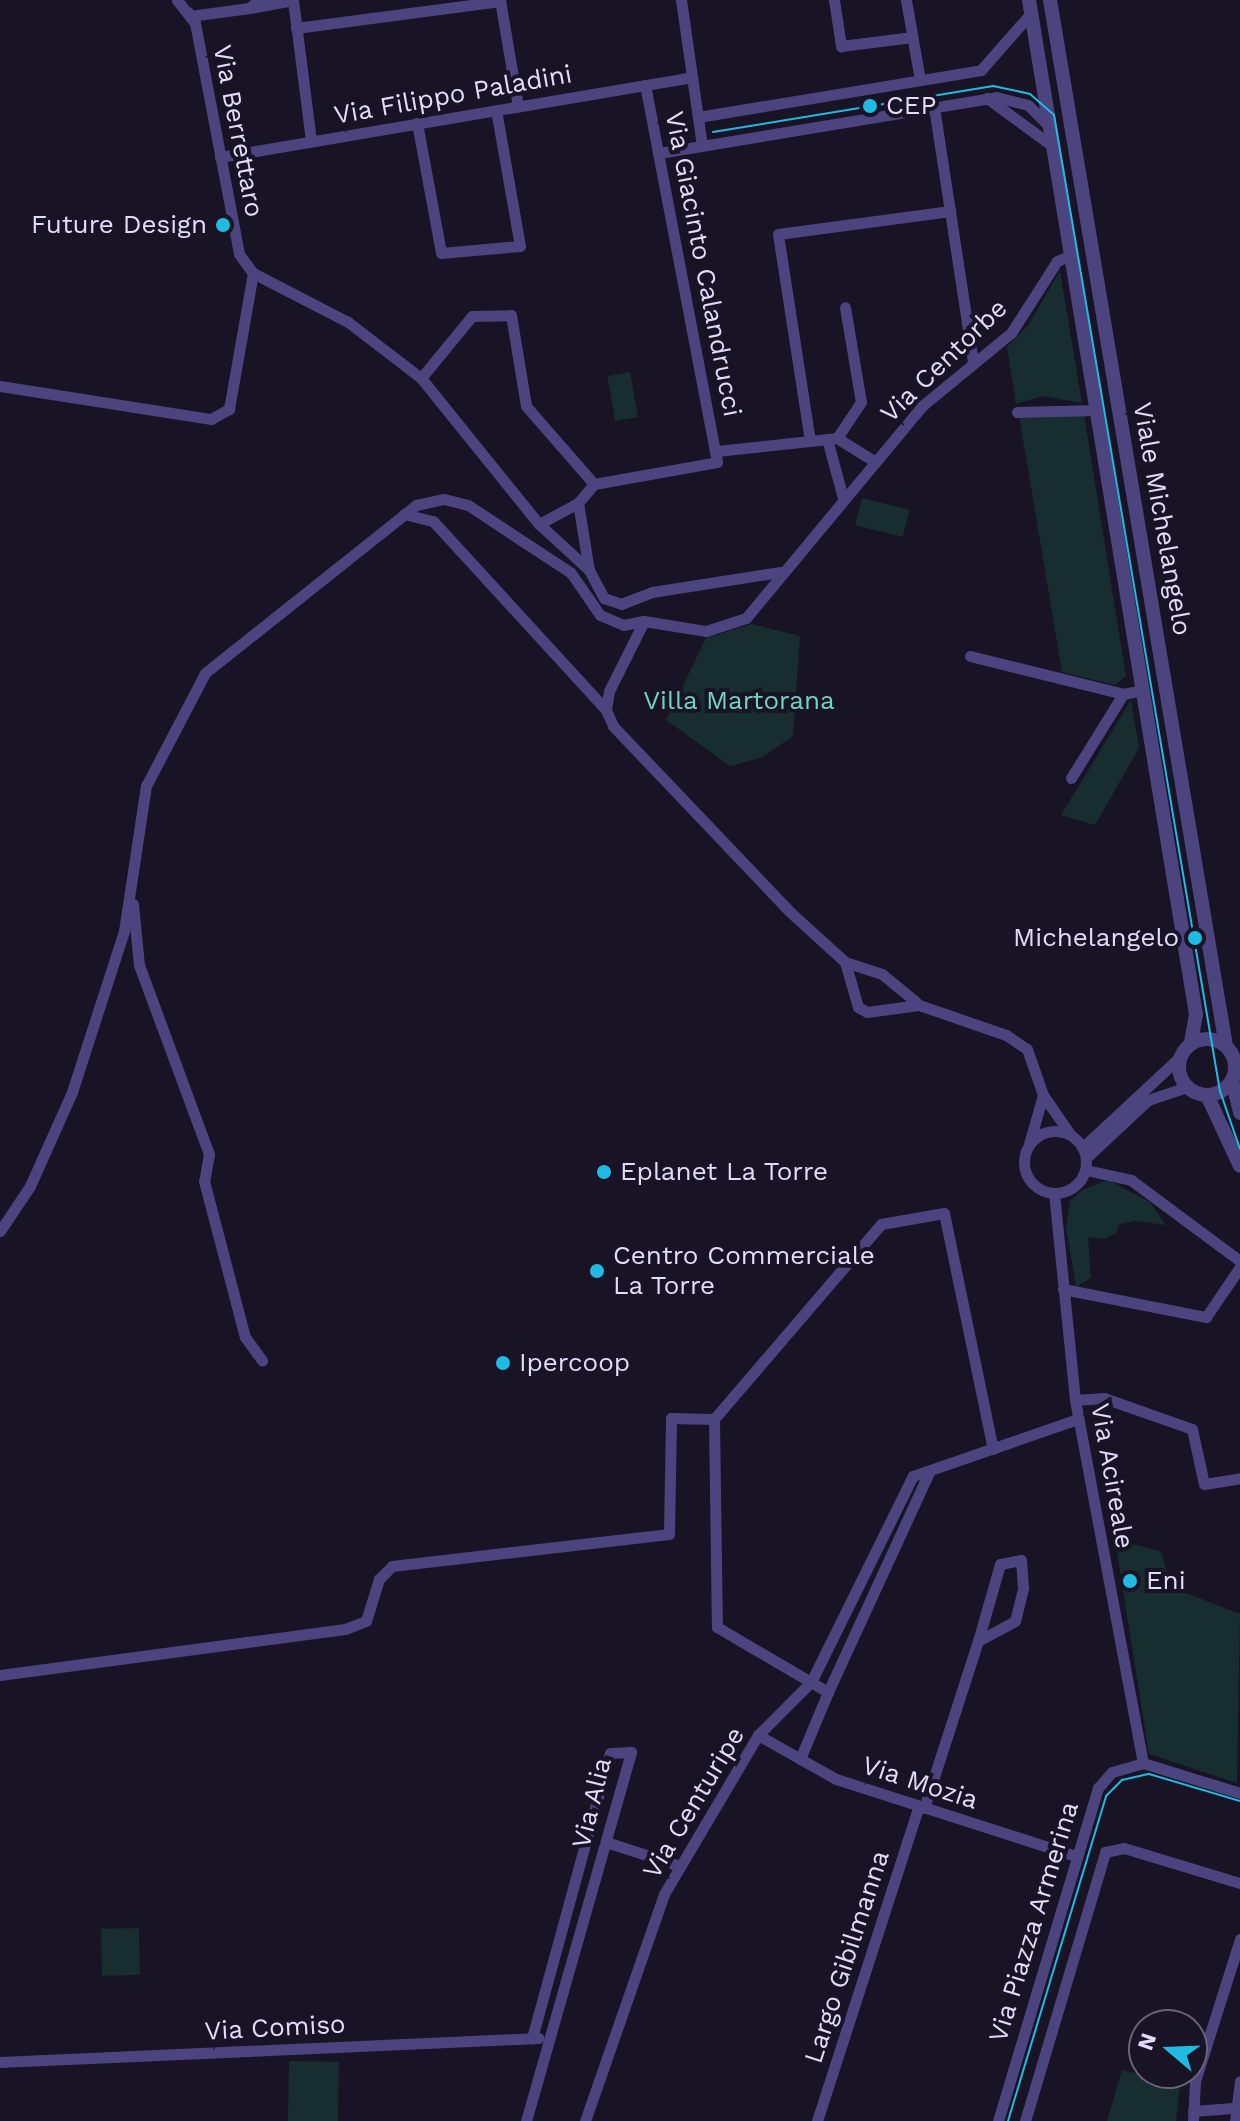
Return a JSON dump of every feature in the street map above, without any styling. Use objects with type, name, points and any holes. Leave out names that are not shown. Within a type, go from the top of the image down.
[{"type":"street","name":"Via Berrettaro","points":[[177,0],[195,23],[239,254],[253,273]]},
{"type":"street","points":[[185,0],[190,16],[293,0],[311,141]]},
{"type":"street","points":[[249,8],[259,0]]},
{"type":"street","points":[[681,0],[702,145]]},
{"type":"street","points":[[834,0],[841,46],[912,37]]},
{"type":"street","points":[[906,0],[920,80]]},
{"type":"street","name":"Viale Michelangelo","points":[[1050,0],[1226,1046]]},
{"type":"street","points":[[296,28],[500,1],[518,106]]},
{"type":"street","points":[[698,117],[981,70],[1030,6]]},
{"type":"street","name":"Viale Michelangelo","points":[[1030,6],[1196,1014],[1186,1049]]},
{"type":"street","name":"Via Filippo Paladini","points":[[220,157],[692,77]]},
{"type":"street","name":"Via Giacinto Calandrucci","points":[[645,85],[717,451]]},
{"type":"street","points":[[987,98],[1053,140]]},
{"type":"street","points":[[659,153],[987,98],[1013,99],[1033,108],[1053,140]]},
{"type":"street","points":[[934,107],[973,361]]},
{"type":"street","points":[[417,123],[441,253],[520,246],[496,110]]},
{"type":"street","points":[[810,441],[778,234],[950,211]]},
{"type":"street","name":"Via Centorbe","points":[[131,888],[146,786],[205,673],[416,505],[444,499],[468,505],[571,573],[600,615],[623,625],[644,621],[706,631],[746,618],[780,572],[922,406],[1018,326],[1057,261],[1072,255]]},
{"type":"street","points":[[0,386],[211,419],[229,409],[253,273],[348,322],[421,378],[539,524],[589,570]]},
{"type":"street","points":[[843,498],[832,438],[861,402],[845,307]]},
{"type":"street","points":[[421,378],[472,316],[511,315],[526,406],[594,484]]},
{"type":"street","points":[[1017,412],[1097,410]]},
{"type":"street","points":[[539,524],[578,503],[594,484],[717,462],[717,451],[832,438],[874,461]]},
{"type":"street","points":[[578,503],[589,570],[604,598],[621,604],[652,592],[780,572]]},
{"type":"street","points":[[404,514],[433,521],[606,710],[613,726],[778,900],[845,962],[889,980],[919,1005],[1006,1035],[1027,1049],[1043,1095],[1085,1158],[1131,1180],[1240,1264],[1206,1317],[1063,1289]]},
{"type":"street","points":[[606,710],[609,691],[644,621]]},
{"type":"street","points":[[970,656],[1123,694],[1143,690]]},
{"type":"street","points":[[1071,778],[1123,694]]},
{"type":"street","points":[[0,1231],[30,1186],[72,1092],[124,931],[131,888]]},
{"type":"street","points":[[131,888],[139,965],[209,1154],[204,1181],[211,1211],[245,1337],[262,1360]]},
{"type":"street","points":[[845,962],[858,1007],[878,1010],[919,1005]]},
{"type":"street","points":[[852,990],[855,980],[872,971]]},
{"type":"street","points":[[878,1010],[891,993],[889,980]]},
{"type":"street","points":[[1043,1095],[1024,1162],[1030,1180],[1054,1193],[1074,1187],[1085,1158],[1186,1049],[1211,1039],[1226,1046],[1234,1063],[1232,1080],[1240,1113]]},
{"type":"street","points":[[1186,1049],[1179,1072],[1187,1087],[1207,1095],[1240,1166]]},
{"type":"street","points":[[1207,1095],[1232,1080]]},
{"type":"street","points":[[1085,1158],[1148,1100],[1187,1087]]},
{"type":"street","points":[[1029,1144],[1044,1133],[1071,1135]]},
{"type":"street","name":"Via Acireale","points":[[1054,1193],[1075,1400],[1143,1763]]},
{"type":"street","points":[[828,1692],[717,1627],[714,1419],[881,1224],[944,1213],[993,1449]]},
{"type":"street","points":[[1075,1400],[1104,1398],[1192,1429],[1204,1484],[1240,1478]]},
{"type":"street","points":[[0,1675],[358,1627],[366,1621],[379,1579],[392,1566],[669,1534],[671,1418],[714,1419]]},
{"type":"street","points":[[800,1759],[930,1470],[1078,1419]]},
{"type":"street","name":"Via Centuripe","points":[[585,2121],[664,1894],[758,1735],[811,1682],[913,1476],[930,1470]]},
{"type":"street","name":"Largo Gibilmanna","points":[[817,2121],[978,1641],[1000,1564],[1021,1560],[1023,1588],[1015,1621],[978,1641]]},
{"type":"street","name":"Via Mozia","points":[[758,1735],[836,1779],[1076,1856]]},
{"type":"street","name":"Via Alia","points":[[526,2121],[631,1752],[610,1753],[532,2039]]},
{"type":"street","points":[[1143,1763],[1240,1793]]},
{"type":"street","name":"Via Piazza Armerina","points":[[998,2121],[1098,1788],[1112,1772],[1143,1763]]},
{"type":"street","points":[[606,1842],[680,1866]]},
{"type":"street","name":"Via Piazza Armerina","points":[[1025,2121],[1100,1863],[1114,1848],[1240,1883]]},
{"type":"street","points":[[1233,2108],[1193,2116],[1195,2081],[1240,1939]]},
{"type":"street","name":"Via Comiso","points":[[0,2062],[551,2036]]},
{"type":"street","points":[[1235,2121],[1233,2108],[1240,2081]]},
{"type":"green space","points":[[1060,271],[1082,403],[1043,396],[1016,404],[1007,347],[1028,325]]},
{"type":"green space","points":[[630,372],[638,417],[615,421],[607,376]]},
{"type":"green space","points":[[1084,414],[1126,676],[1115,685],[1062,672],[1019,416]]},
{"type":"green space","points":[[862,498],[910,510],[903,537],[855,525]]},
{"type":"green space","name":"Villa Martorana","points":[[752,624],[800,636],[793,736],[763,757],[730,766],[666,720],[706,638]]},
{"type":"green space","points":[[1131,700],[1139,748],[1095,825],[1061,815]]},
{"type":"green space","points":[[1108,1180],[1150,1202],[1166,1225],[1135,1221],[1120,1224],[1116,1233],[1104,1239],[1088,1237],[1091,1278],[1076,1287],[1066,1228],[1070,1201],[1082,1190]]},
{"type":"green space","points":[[1115,1540],[1161,1551],[1171,1587],[1240,1614],[1237,1783],[1149,1754]]},
{"type":"green space","points":[[139,1928],[140,1975],[102,1976],[101,1929]]},
{"type":"green space","points":[[289,2061],[339,2062],[338,2121],[288,2121]]},
{"type":"green space","points":[[1122,2070],[1128,2072],[1128,2089],[1180,2089],[1176,2121],[1107,2121]]},
{"type":"tram line","points":[[713,132],[993,86],[1030,94],[1054,115],[1220,1091],[1240,1149]]},
{"type":"tram line","points":[[1008,2121],[1106,1796],[1122,1780],[1149,1774],[1240,1801]]},
{"type":"place","name":"CEP","points":[[870,106]]},
{"type":"place","name":"Future Design","points":[[223,225]]},
{"type":"place","name":"Michelangelo","points":[[1195,938]]},
{"type":"place","name":"Eplanet La Torre","points":[[604,1172]]},
{"type":"place","name":"Centro Commerciale La Torre","points":[[597,1271]]},
{"type":"place","name":"Ipercoop","points":[[503,1363]]},
{"type":"place","name":"Eni","points":[[1130,1581]]}]
